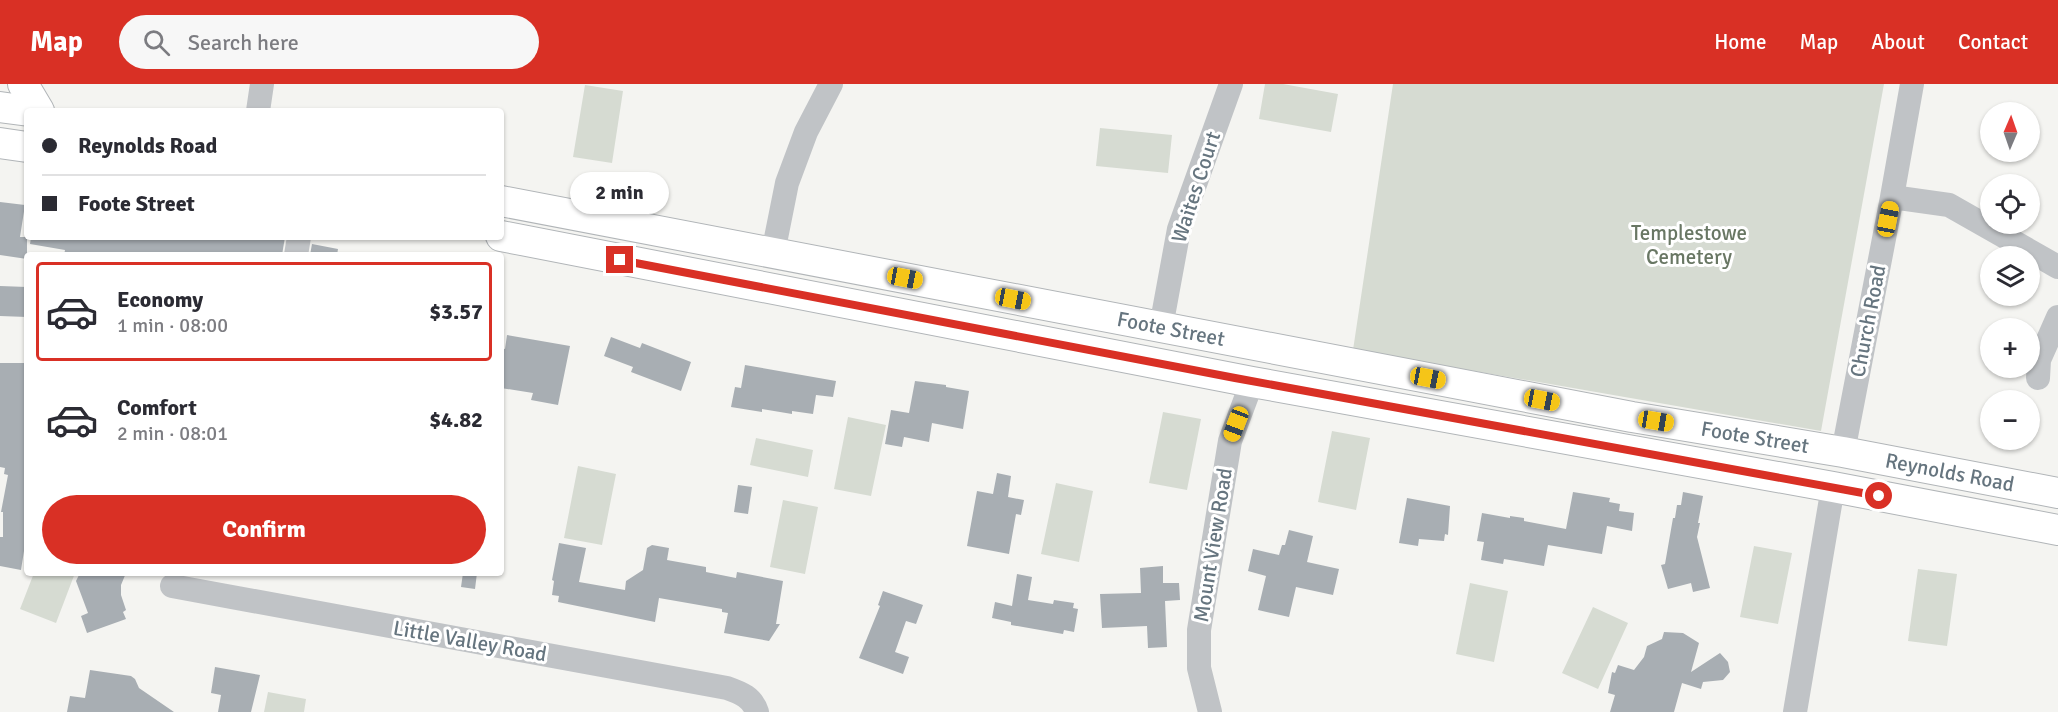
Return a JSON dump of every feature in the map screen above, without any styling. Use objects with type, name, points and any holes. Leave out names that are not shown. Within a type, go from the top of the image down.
[{"type":"main road","points":[[23,84],[37,108]]},
{"type":"main road","points":[[0,107],[24,110]]},
{"type":"main road","points":[[0,143],[24,147]]},
{"type":"main road","name":"Foote Street","points":[[504,202],[1632,417],[1843,452]]},
{"type":"main road","name":"Foote Street","points":[[504,237],[1252,382],[1833,487]]},
{"type":"main road","points":[[986,331],[992,295]]},
{"type":"main road","points":[[1843,452],[1844,469],[1906,484],[1943,508]]},
{"type":"main road","name":"Reynolds Road","points":[[1843,452],[2046,490]]},
{"type":"main road","name":"Reynolds Road","points":[[1833,487],[2058,530]]},
{"type":"main road","points":[[2028,524],[2046,490]]},
{"type":"street","points":[[258,108],[262,84]]},
{"type":"street","points":[[773,253],[788,183],[806,132],[831,84]]},
{"type":"street","name":"Waites Court","points":[[1161,327],[1179,230],[1231,84]]},
{"type":"street","name":"Church Road","points":[[1843,452],[1912,84]]},
{"type":"street","points":[[1892,197],[1949,205],[2058,267]]},
{"type":"street","points":[[2040,358],[2058,317]]},
{"type":"street","name":"Mount View Road","points":[[1210,712],[1199,668],[1199,630],[1230,441],[1252,382]]},
{"type":"street","points":[[1795,712],[1833,487]]},
{"type":"street","name":"Little Valley Road","points":[[172,586],[727,688],[748,697],[754,703],[757,712]]},
{"type":"green space","points":[[1265,84],[1283,84],[1338,94],[1331,132],[1259,119]]},
{"type":"green space","name":"Templestowe Cemetery","points":[[1393,84],[1884,84],[1821,431],[1353,350]]},
{"type":"green space","points":[[585,85],[623,91],[612,163],[573,157]]},
{"type":"green space","points":[[1100,128],[1172,135],[1168,173],[1096,166]]},
{"type":"green space","points":[[1163,412],[1201,419],[1187,490],[1149,483]]},
{"type":"green space","points":[[848,417],[886,425],[871,496],[834,489]]},
{"type":"green space","points":[[1332,431],[1370,438],[1356,510],[1318,502]]},
{"type":"green space","points":[[756,438],[813,450],[808,477],[750,465]]},
{"type":"green space","points":[[578,466],[616,474],[602,545],[564,538]]},
{"type":"green space","points":[[1056,483],[1093,491],[1079,562],[1041,554]]},
{"type":"green space","points":[[783,500],[818,507],[805,574],[770,567]]},
{"type":"green space","points":[[1754,546],[1792,553],[1778,624],[1740,617]]},
{"type":"green space","points":[[1918,569],[1957,574],[1947,646],[1908,641]]},
{"type":"green space","points":[[33,576],[74,576],[56,623],[20,609]]},
{"type":"green space","points":[[1470,583],[1508,591],[1494,662],[1456,654]]},
{"type":"green space","points":[[1593,607],[1628,623],[1598,689],[1562,673]]},
{"type":"green space","points":[[268,692],[306,699],[304,712],[264,712]]},
{"type":"building","points":[[0,202],[24,205],[20,237],[27,240],[27,252],[24,252],[24,259],[0,255]]},
{"type":"building","points":[[31,240],[284,240],[282,252],[65,252],[65,250],[30,244]]},
{"type":"building","points":[[312,244],[338,249],[338,252],[311,252]]},
{"type":"building","points":[[0,286],[24,287],[24,317],[0,316]]},
{"type":"building","points":[[507,335],[570,346],[558,405],[531,400],[533,393],[504,388]]},
{"type":"building","points":[[611,337],[640,348],[642,343],[691,362],[681,391],[631,372],[633,367],[604,356]]},
{"type":"building","points":[[0,363],[24,363],[24,551],[21,570],[0,566],[0,537],[3,537],[3,512],[1,512],[8,475],[4,474],[5,468],[0,467]]},
{"type":"building","points":[[745,365],[836,381],[833,397],[816,395],[813,414],[792,411],[792,414],[762,409],[762,412],[731,407],[735,387],[741,388]]},
{"type":"building","points":[[915,381],[969,391],[963,429],[932,423],[929,442],[904,437],[902,447],[885,444],[891,410],[909,413]]},
{"type":"building","points":[[997,473],[1011,476],[1008,497],[1024,500],[1021,515],[1016,514],[1009,554],[967,546],[977,491],[993,494]]},
{"type":"building","points":[[738,485],[752,487],[748,514],[734,512]]},
{"type":"building","points":[[1573,492],[1610,498],[1609,502],[1620,504],[1619,511],[1634,513],[1632,531],[1607,526],[1602,554],[1548,545],[1544,566],[1504,559],[1503,564],[1481,560],[1484,542],[1477,541],[1482,513],[1524,518],[1524,521],[1566,529]]},
{"type":"building","points":[[1683,492],[1703,496],[1697,537],[1710,588],[1693,592],[1691,583],[1668,589],[1661,565],[1665,564],[1673,518],[1675,518],[1677,505],[1681,505]]},
{"type":"building","points":[[1407,498],[1450,506],[1448,535],[1445,534],[1444,541],[1419,539],[1418,546],[1399,543]]},
{"type":"building","points":[[1289,530],[1313,536],[1307,562],[1339,569],[1333,595],[1296,587],[1289,617],[1258,610],[1266,576],[1248,571],[1253,549],[1279,555],[1282,545],[1285,545]]},
{"type":"building","points":[[559,543],[586,548],[579,582],[625,590],[626,581],[643,570],[647,548],[652,545],[669,548],[667,560],[706,567],[706,572],[736,578],[737,572],[783,581],[776,624],[780,624],[769,641],[724,633],[728,613],[722,612],[722,609],[659,598],[655,622],[558,602],[559,596],[552,595],[554,581],[552,580]]},
{"type":"building","points":[[1163,566],[1163,583],[1179,583],[1180,600],[1165,601],[1167,647],[1148,648],[1147,626],[1102,628],[1100,594],[1141,593],[1140,568]]},
{"type":"building","points":[[1017,574],[1032,577],[1028,600],[1053,604],[1054,600],[1074,603],[1073,608],[1078,609],[1074,632],[1064,630],[1063,634],[1011,625],[1011,622],[992,618],[995,602],[1012,606]]},
{"type":"building","points":[[78,576],[125,576],[121,585],[121,595],[126,610],[123,612],[126,619],[87,633],[81,616],[88,613],[76,581]]},
{"type":"building","points":[[463,576],[477,576],[475,589],[461,587]]},
{"type":"building","points":[[883,591],[923,605],[916,624],[906,621],[895,652],[909,657],[903,674],[859,658],[880,606],[878,605]]},
{"type":"building","points":[[1664,632],[1683,633],[1699,643],[1691,672],[1720,653],[1728,662],[1730,672],[1723,680],[1703,682],[1701,689],[1682,683],[1674,712],[1610,712],[1615,695],[1608,693],[1612,672],[1615,673],[1618,665],[1634,670],[1644,657],[1647,646],[1662,639]]},
{"type":"building","points":[[215,667],[260,675],[251,712],[218,712],[221,695],[211,693]]},
{"type":"building","points":[[90,670],[131,676],[139,688],[174,712],[67,712],[70,696],[85,698]]},
{"type":"route","points":[[620,260],[1235,378],[1879,496]]}]
